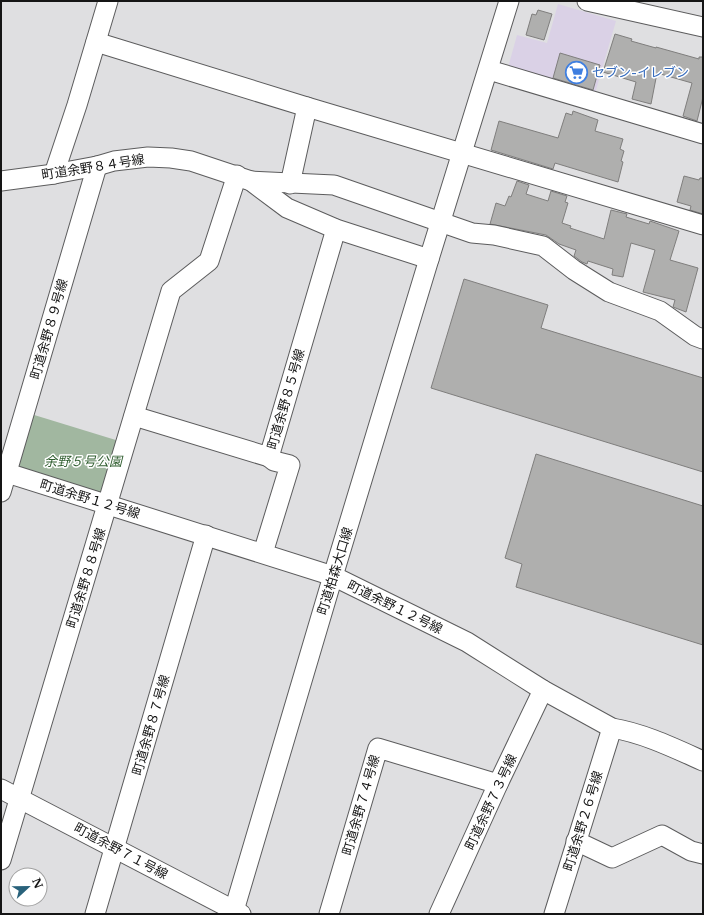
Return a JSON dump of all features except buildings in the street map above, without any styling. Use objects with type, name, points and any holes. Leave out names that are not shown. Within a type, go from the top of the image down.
[{"type":"street","points":[[54,174],[108,1]]},
{"type":"street","name":"町道柏森大口線","points":[[236,913],[333,576],[439,225],[489,70],[509,1]]},
{"type":"street","points":[[587,1],[703,27]]},
{"type":"street","points":[[96,42],[703,226]]},
{"type":"street","points":[[489,70],[703,134]]},
{"type":"street","points":[[290,184],[307,107]]},
{"type":"street","name":"町道余野８４号線","points":[[1,181],[54,174],[98,166],[114,161],[148,157],[191,161],[244,178],[287,208],[336,229],[429,259]]},
{"type":"street","name":"町道余野８９号線","points":[[1,492],[4,472],[98,166]]},
{"type":"street","points":[[244,178],[290,184],[334,185],[439,225],[472,233],[494,235],[543,246],[574,270],[609,292],[660,311],[695,336],[703,339]]},
{"type":"street","name":"町道余野８８号線","points":[[1,860],[171,291],[209,261],[244,178]]},
{"type":"street","name":"町道余野８５号線","points":[[134,416],[269,457],[336,229]]},
{"type":"street","points":[[263,553],[290,465],[274,461],[269,457]]},
{"type":"street","name":"町道余野１２号線","points":[[4,472],[333,576],[467,642],[543,690],[612,728],[668,746],[703,761]]},
{"type":"street","name":"町道余野８７号線","points":[[95,914],[206,535]]},
{"type":"street","name":"町道余野７３号線","points":[[439,914],[498,784],[543,690]]},
{"type":"street","name":"町道余野２６号線","points":[[554,914],[612,728]]},
{"type":"street","name":"町道余野７４号線","points":[[329,914],[378,748],[498,784]]},
{"type":"street","name":"町道余野７１号線","points":[[1,789],[236,913]]},
{"type":"street","points":[[576,841],[612,858],[662,835],[692,851],[703,854]]},
{"type":"shaded area","points":[[558,4],[616,21],[594,97],[507,71],[517,35],[547,43]]},
{"type":"green space","name":"余野５号公園","points":[[31,414],[119,441],[104,493],[97,496],[19,471],[17,465]]},
{"type":"place","name":"セブン-イレブン","points":[[577,72]]}]
